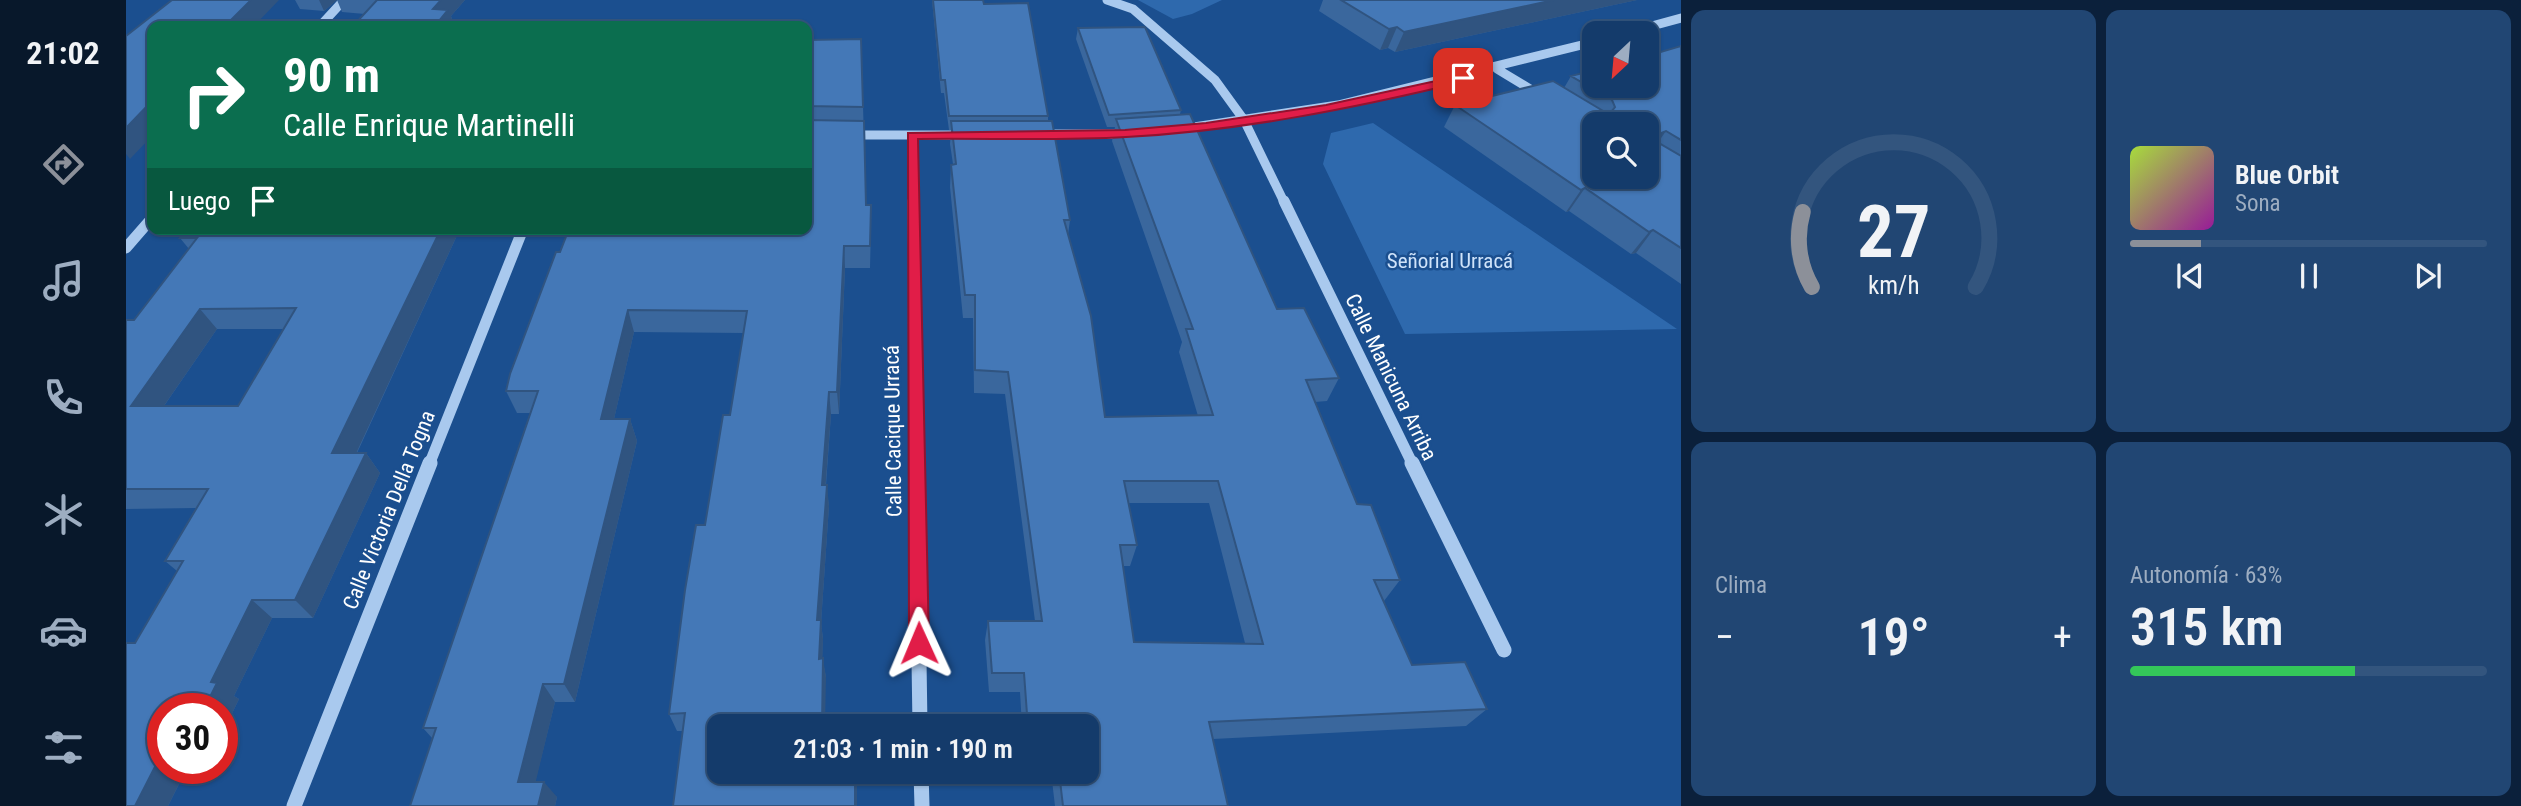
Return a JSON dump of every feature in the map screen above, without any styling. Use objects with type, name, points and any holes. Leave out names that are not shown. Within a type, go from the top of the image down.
[{"type":"street","points":[[325,21],[344,0]]},
{"type":"street","name":"Calle Manicuna Arriba","points":[[1107,0],[1133,9],[1215,80],[1244,120],[1504,650]]},
{"type":"street","points":[[1659,24],[1681,18]]},
{"type":"street","points":[[1166,130],[1326,108],[1497,69],[1582,45]]},
{"type":"street","points":[[1497,69],[1546,99]]},
{"type":"street","points":[[1032,135],[1139,133]]},
{"type":"street","points":[[833,135],[979,135]]},
{"type":"street","name":"Calle Cacique Urracá","points":[[912,135],[920,714]]},
{"type":"street","points":[[126,248],[147,224]]},
{"type":"street","name":"Calle Victoria Della Togna","points":[[294,806],[521,235]]},
{"type":"street","points":[[921,784],[922,806]]},
{"type":"green space","points":[[1138,0],[1222,0],[1192,14],[1173,19]]},
{"type":"green space","name":"Señorial Urracá","points":[[1373,123],[1677,329],[1405,334],[1323,164],[1331,133]]},
{"type":"building","points":[[172,0],[251,0],[230,21],[147,21],[147,106],[126,128],[126,36]]},
{"type":"building","points":[[377,0],[441,0],[433,9],[448,10],[439,21],[358,21]]},
{"type":"building","points":[[933,0],[983,0],[984,4],[1028,3],[1048,116],[949,116],[945,80],[941,80]]},
{"type":"building","points":[[1341,0],[1554,0],[1404,32],[1397,27],[1389,29]]},
{"type":"building","points":[[1145,27],[1181,110],[1109,115],[1078,28]]},
{"type":"building","points":[[861,39],[863,107],[812,106],[812,40]]},
{"type":"building","points":[[1681,46],[1681,140],[1666,131],[1659,134],[1659,112],[1611,112],[1615,107],[1609,98],[1659,98],[1659,52]]},
{"type":"building","points":[[1582,73],[1582,82],[1571,76]]},
{"type":"building","points":[[1553,81],[1605,112],[1582,112],[1581,190],[1455,105]]},
{"type":"building","points":[[1190,114],[1277,309],[1304,308],[1339,378],[1306,380],[1357,504],[1371,505],[1400,580],[1374,580],[1412,665],[1465,662],[1487,709],[1209,722],[1228,806],[1063,806],[1060,784],[1099,784],[1099,714],[1027,714],[1024,673],[992,673],[988,621],[1042,621],[1008,372],[975,370],[975,295],[965,295],[951,165],[956,164],[951,121],[1052,121],[1070,220],[1064,220],[1091,316],[1105,417],[1213,415],[1186,329],[1193,329],[1116,119]],"holes":[[[1124,481],[1218,481],[1263,644],[1134,642],[1120,545],[1137,545]]]},
{"type":"building","points":[[812,120],[864,121],[866,205],[871,205],[870,246],[844,246],[837,392],[829,392],[822,485],[827,485],[817,620],[821,620],[819,659],[823,658],[822,714],[707,714],[707,784],[855,784],[855,806],[673,806],[685,713],[669,714],[685,590],[696,525],[705,525],[723,415],[730,415],[747,311],[628,310],[601,419],[630,419],[564,684],[543,684],[518,782],[544,782],[538,806],[410,806],[436,728],[423,728],[538,391],[506,391],[556,252],[560,252],[567,235],[812,235]]},
{"type":"building","points":[[1659,143],[1681,156],[1681,248],[1653,230],[1649,232],[1586,189],[1659,189]]},
{"type":"building","points":[[182,235],[438,235],[332,453],[366,453],[295,600],[252,600],[211,682],[217,683],[212,693],[147,693],[147,782],[135,806],[126,806],[126,643],[135,643],[183,561],[165,561],[208,489],[126,489],[126,320],[134,320],[197,238],[180,238]],"holes":[[[296,308],[238,406],[131,406],[200,309]]]},
{"type":"route","points":[[919,643],[912,135],[1125,134],[1206,126],[1326,108],[1463,78]]}]
